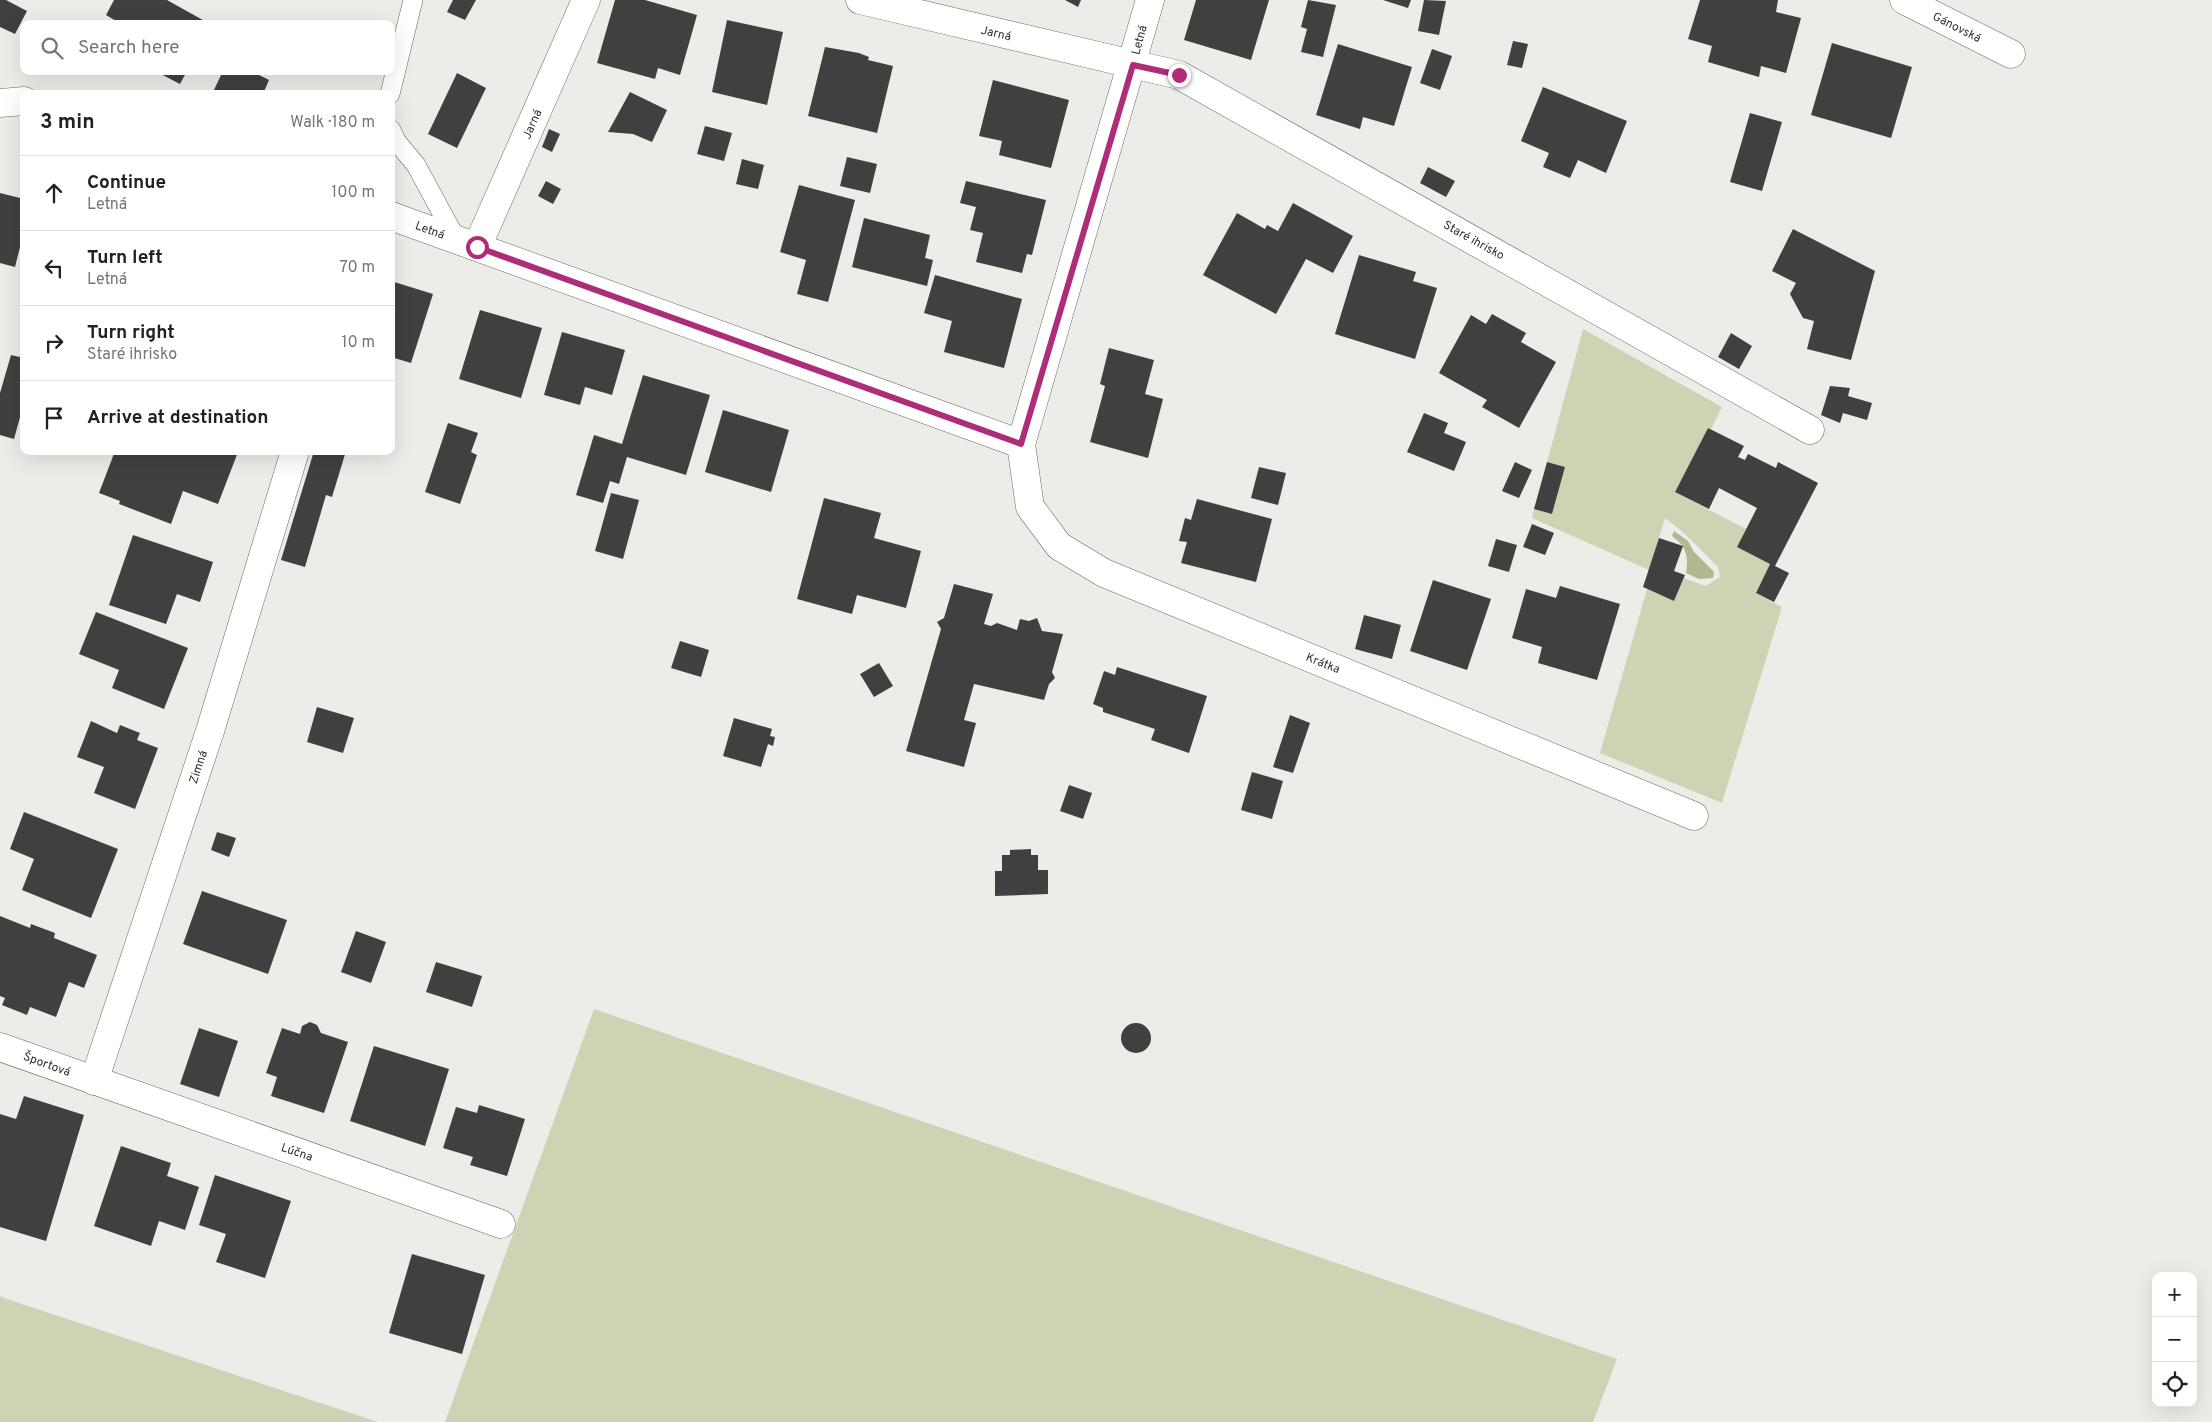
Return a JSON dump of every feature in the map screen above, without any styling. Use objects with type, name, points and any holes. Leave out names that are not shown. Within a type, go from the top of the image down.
[{"type":"street","name":"Jarná","points":[[467,243],[586,0]]},
{"type":"street","name":"Jarná","points":[[860,0],[1133,65]]},
{"type":"street","name":"Letná","points":[[395,217],[1021,444],[1133,65],[1150,0]]},
{"type":"street","name":"Gánovská","points":[[1904,0],[2011,54]]},
{"type":"street","name":"Staré ihrisko","points":[[1133,65],[1179,75],[1810,430]]},
{"type":"street","points":[[0,103],[20,101]]},
{"type":"street","name":"Krátka","points":[[1021,444],[1030,507],[1059,546],[1104,573],[1694,816]]},
{"type":"street","name":"Zimná","points":[[94,1081],[210,731],[294,455]]},
{"type":"street","name":"Športová","points":[[0,1047],[94,1081]]},
{"type":"street","name":"Lúčna","points":[[94,1081],[500,1224]]},
{"type":"lane","points":[[395,74],[413,0]]},
{"type":"lane","points":[[391,90],[395,75]]},
{"type":"lane","points":[[395,139],[416,165],[467,243]]},
{"type":"shaded area","points":[[1583,329],[1722,407],[1711,429],[1708,428],[1675,492],[1746,529],[1770,564],[1756,593],[1782,607],[1722,803],[1600,753],[1647,589],[1674,601],[1684,578],[1705,586],[1720,577],[1718,567],[1684,533],[1665,518],[1649,570],[1532,518],[1534,509],[1552,514],[1565,467],[1547,462]]},
{"type":"shaded area","points":[[1674,531],[1688,541],[1694,552],[1714,572],[1713,578],[1699,579],[1686,573],[1687,556],[1681,544],[1672,536]]},
{"type":"shaded area","points":[[594,1009],[1617,1359],[1593,1422],[445,1422]]},
{"type":"shaded area","points":[[0,1296],[10,1300],[378,1422],[0,1422]]},
{"type":"building","points":[[0,0],[6,0],[27,11],[22,20],[20,20],[15,34],[0,27]]},
{"type":"building","points":[[114,0],[167,0],[203,20],[114,20],[106,15]]},
{"type":"building","points":[[453,0],[476,0],[465,20],[447,12]]},
{"type":"building","points":[[615,0],[645,0],[697,15],[680,75],[658,68],[655,79],[597,63]]},
{"type":"building","points":[[1065,0],[1081,0],[1078,7]]},
{"type":"building","points":[[1196,0],[1269,0],[1251,60],[1184,40]]},
{"type":"building","points":[[1308,0],[1336,5],[1323,57],[1301,52],[1307,29],[1301,27]]},
{"type":"building","points":[[1383,0],[1411,0],[1408,8]]},
{"type":"building","points":[[1424,0],[1446,1],[1439,35],[1418,31]]},
{"type":"building","points":[[1700,0],[1778,0],[1776,12],[1801,18],[1786,73],[1761,66],[1759,77],[1708,62],[1712,46],[1688,39]]},
{"type":"building","points":[[727,20],[783,32],[767,105],[712,92]]},
{"type":"building","points":[[1513,41],[1528,44],[1522,68],[1507,65]]},
{"type":"building","points":[[1832,43],[1912,67],[1891,138],[1811,115]]},
{"type":"building","points":[[1338,44],[1412,67],[1394,126],[1363,117],[1360,129],[1316,115]]},
{"type":"building","points":[[825,47],[859,53],[869,57],[868,60],[893,66],[877,133],[808,116]]},
{"type":"building","points":[[1432,49],[1452,56],[1440,90],[1420,83]]},
{"type":"building","points":[[457,73],[486,88],[457,148],[428,134]]},
{"type":"building","points":[[163,75],[185,75],[180,84]]},
{"type":"building","points":[[221,75],[259,75],[269,80],[265,90],[214,90]]},
{"type":"building","points":[[993,80],[1069,100],[1051,168],[999,155],[1002,141],[979,136]]},
{"type":"building","points":[[1543,87],[1627,121],[1606,173],[1578,160],[1570,178],[1543,167],[1549,153],[1521,141]]},
{"type":"building","points":[[630,92],[667,110],[652,142],[633,134],[608,132]]},
{"type":"building","points":[[1750,113],[1782,122],[1762,191],[1730,182]]},
{"type":"building","points":[[705,126],[732,133],[724,161],[697,154]]},
{"type":"building","points":[[549,129],[560,134],[552,152],[542,147]]},
{"type":"building","points":[[847,157],[877,164],[870,193],[840,186]]},
{"type":"building","points":[[742,159],[764,165],[758,189],[736,184]]},
{"type":"building","points":[[1428,167],[1455,181],[1446,197],[1420,183]]},
{"type":"building","points":[[546,181],[561,189],[553,204],[538,196]]},
{"type":"building","points":[[966,181],[1046,200],[1032,255],[1027,254],[1022,273],[976,262],[983,233],[970,230],[976,207],[960,203]]},
{"type":"building","points":[[799,185],[855,200],[828,302],[797,294],[806,260],[780,252]]},
{"type":"building","points":[[0,193],[20,198],[20,247],[15,267],[0,263]]},
{"type":"building","points":[[1293,203],[1353,236],[1333,273],[1306,259],[1276,314],[1203,275],[1237,213],[1265,229],[1267,225],[1278,231]]},
{"type":"building","points":[[864,218],[930,235],[925,258],[933,260],[927,286],[852,267]]},
{"type":"building","points":[[1793,229],[1875,271],[1851,360],[1807,349],[1814,321],[1803,318],[1790,294],[1796,283],[1772,271]]},
{"type":"building","points":[[1359,255],[1416,272],[1413,281],[1437,288],[1415,359],[1335,334]]},
{"type":"building","points":[[935,275],[1022,299],[1004,368],[944,352],[952,321],[924,313]]},
{"type":"building","points":[[395,282],[433,294],[411,363],[395,358]]},
{"type":"building","points":[[480,310],[542,328],[521,398],[459,379]]},
{"type":"building","points":[[1492,314],[1526,333],[1521,342],[1556,362],[1519,428],[1482,407],[1487,400],[1439,373],[1471,315],[1486,324]]},
{"type":"building","points":[[562,332],[625,350],[612,395],[585,387],[580,405],[544,395]]},
{"type":"building","points":[[1731,333],[1752,346],[1739,369],[1718,357]]},
{"type":"building","points":[[1109,348],[1154,360],[1145,394],[1163,399],[1148,458],[1090,442],[1105,386],[1100,384]]},
{"type":"building","points":[[11,355],[20,357],[20,417],[14,439],[0,435],[0,393]]},
{"type":"building","points":[[643,375],[710,395],[686,475],[627,457],[619,484],[610,481],[603,503],[576,495],[594,435],[622,444]]},
{"type":"building","points":[[1830,386],[1850,388],[1848,396],[1872,403],[1867,420],[1843,413],[1840,423],[1821,415]]},
{"type":"building","points":[[723,410],[789,430],[771,492],[705,472]]},
{"type":"building","points":[[1424,413],[1448,423],[1444,433],[1466,442],[1454,471],[1407,452]]},
{"type":"building","points":[[448,423],[478,433],[471,452],[477,455],[460,504],[425,492]]},
{"type":"building","points":[[1708,428],[1744,446],[1738,457],[1745,460],[1748,454],[1776,468],[1778,462],[1818,483],[1775,566],[1789,573],[1774,602],[1756,593],[1770,564],[1737,547],[1757,508],[1719,488],[1709,509],[1675,492]]},
{"type":"building","points":[[113,455],[237,455],[218,504],[183,491],[171,524],[119,504],[120,501],[99,493]]},
{"type":"building","points":[[313,455],[345,455],[332,497],[326,495],[305,567],[281,560]]},
{"type":"building","points":[[1515,462],[1532,470],[1519,498],[1502,491]]},
{"type":"building","points":[[1547,462],[1565,467],[1552,514],[1534,509]]},
{"type":"building","points":[[1259,467],[1286,473],[1278,505],[1251,498]]},
{"type":"building","points":[[611,493],[639,500],[623,559],[595,551]]},
{"type":"building","points":[[824,498],[881,513],[874,538],[921,551],[906,608],[857,595],[852,614],[797,599]]},
{"type":"building","points":[[1197,499],[1272,519],[1256,582],[1181,563],[1187,542],[1179,541],[1185,518],[1191,520]]},
{"type":"building","points":[[1532,524],[1554,533],[1545,555],[1523,547]]},
{"type":"building","points":[[133,535],[213,562],[200,602],[177,594],[166,624],[109,605]]},
{"type":"building","points":[[1659,538],[1683,546],[1674,571],[1685,575],[1674,601],[1643,587]]},
{"type":"building","points":[[1496,539],[1517,545],[1509,572],[1488,566]]},
{"type":"building","points":[[1433,580],[1491,599],[1467,670],[1410,651]]},
{"type":"building","points":[[954,584],[993,594],[984,624],[991,626],[997,623],[1017,630],[1020,619],[1029,621],[1037,618],[1042,631],[1063,634],[1052,672],[1055,678],[1049,684],[1044,700],[974,684],[964,720],[976,723],[964,767],[906,751],[941,629],[937,622],[944,618]]},
{"type":"building","points":[[1560,586],[1620,604],[1597,680],[1538,663],[1542,647],[1512,638],[1526,589],[1556,598]]},
{"type":"building","points":[[96,612],[188,648],[164,709],[112,688],[119,670],[79,654]]},
{"type":"building","points":[[1364,615],[1401,625],[1392,659],[1355,649]]},
{"type":"building","points":[[680,641],[709,650],[701,677],[671,668]]},
{"type":"building","points":[[879,663],[893,686],[874,697],[860,674]]},
{"type":"building","points":[[1117,667],[1207,696],[1189,753],[1151,740],[1155,729],[1103,712],[1103,708],[1093,704],[1104,671],[1115,675]]},
{"type":"building","points":[[317,707],[354,718],[343,753],[307,742]]},
{"type":"building","points":[[1290,715],[1310,723],[1293,773],[1273,767]]},
{"type":"building","points":[[734,718],[772,729],[770,736],[775,737],[773,746],[768,744],[761,767],[723,756]]},
{"type":"building","points":[[91,721],[117,733],[120,725],[140,733],[137,740],[158,748],[135,809],[94,793],[104,767],[77,757]]},
{"type":"building","points":[[1252,772],[1283,781],[1272,819],[1241,810]]},
{"type":"building","points":[[1069,785],[1092,793],[1083,819],[1060,811]]},
{"type":"building","points":[[24,812],[118,849],[91,918],[22,890],[34,859],[10,849]]},
{"type":"building","points":[[217,832],[236,838],[229,857],[211,850]]},
{"type":"building","points":[[1031,849],[1031,855],[1038,855],[1038,870],[1048,870],[1048,894],[995,896],[995,871],[1002,871],[1002,855],[1010,855],[1010,850]]},
{"type":"building","points":[[202,891],[287,920],[268,974],[183,944]]},
{"type":"building","points":[[0,916],[30,928],[31,924],[55,933],[54,938],[97,955],[84,988],[69,982],[56,1017],[30,1007],[27,1015],[2,1005],[5,998],[0,996]]},
{"type":"building","points":[[356,931],[386,942],[371,983],[341,972]]},
{"type":"building","points":[[436,962],[482,976],[472,1007],[426,992]]},
{"type":"building","points":[[310,1022],[317,1025],[321,1033],[348,1042],[324,1113],[271,1096],[277,1077],[266,1073],[282,1028],[300,1034],[302,1026]]},
{"type":"building","points":[[1136,1023],[1147,1027],[1151,1038],[1147,1049],[1136,1053],[1125,1049],[1121,1038],[1125,1027]]},
{"type":"building","points":[[199,1028],[238,1041],[219,1097],[180,1084]]},
{"type":"building","points":[[374,1046],[449,1069],[425,1146],[350,1121]]},
{"type":"building","points":[[24,1096],[84,1115],[46,1241],[0,1227],[0,1114],[16,1119]]},
{"type":"building","points":[[479,1105],[525,1119],[507,1176],[470,1165],[473,1157],[443,1148],[456,1107],[477,1113]]},
{"type":"building","points":[[121,1146],[171,1163],[167,1176],[199,1187],[185,1230],[159,1221],[151,1246],[94,1226]]},
{"type":"building","points":[[215,1175],[291,1201],[265,1278],[216,1262],[226,1234],[199,1225]]},
{"type":"building","points":[[412,1254],[485,1275],[462,1354],[389,1333]]},
{"type":"route","points":[[477,247],[1021,444],[1133,65],[1179,75]]}]
